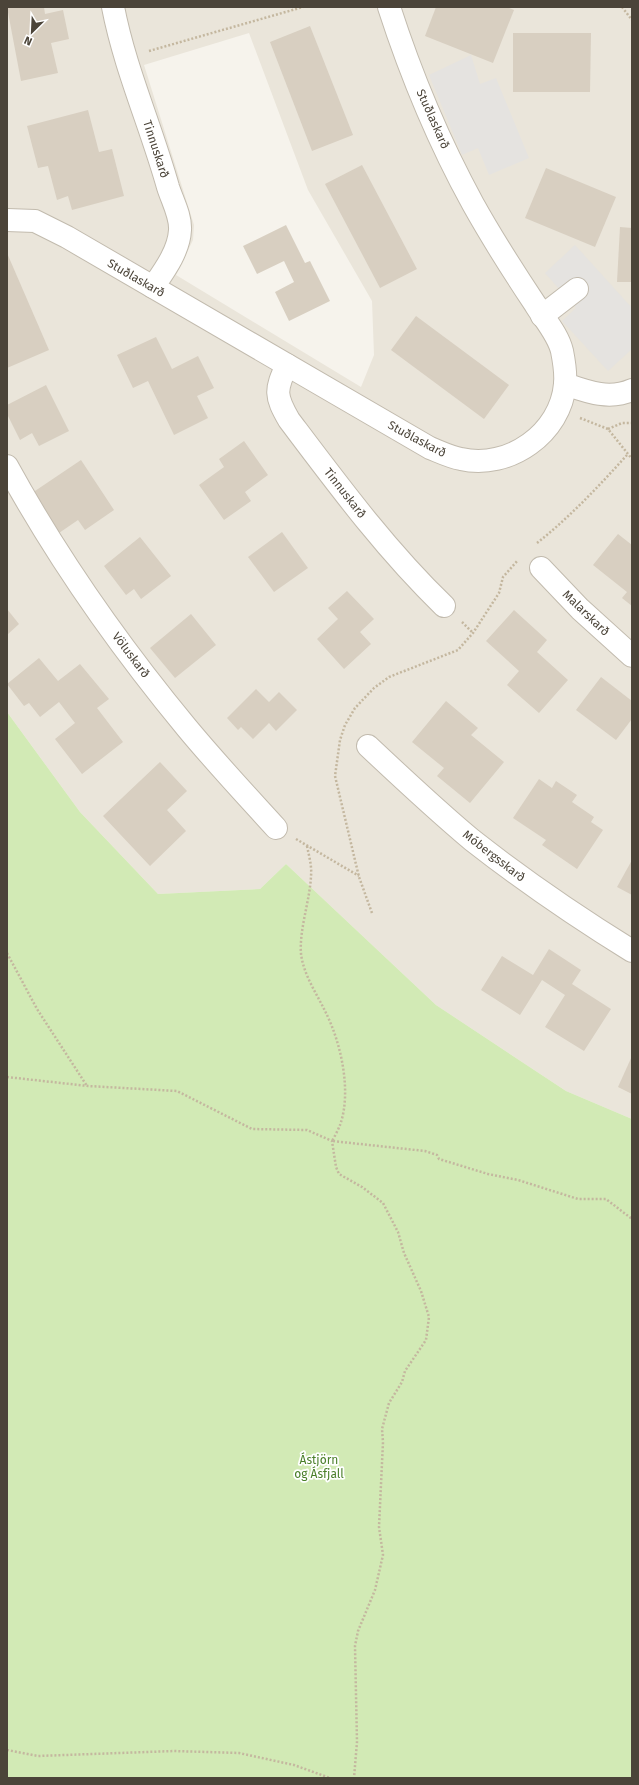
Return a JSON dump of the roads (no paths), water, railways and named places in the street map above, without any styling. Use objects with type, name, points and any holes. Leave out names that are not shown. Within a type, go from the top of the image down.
[{"type":"street","name":"Tinnuskarð","points":[[112,7],[125,57],[165,176],[178,217],[180,230],[177,245],[168,265],[153,287]]},
{"type":"street","name":"Stuðlaskarð","points":[[7,220],[35,221],[67,237],[430,448],[461,459],[495,459],[510,455],[524,448],[547,428],[557,410],[566,384],[562,349],[473,204],[444,146],[406,56],[390,7]]},
{"type":"street","points":[[542,316],[577,289]]},
{"type":"street","name":"Tinnuskarð","points":[[287,365],[278,384],[278,397],[289,420],[387,547],[416,580],[444,606]]},
{"type":"street","points":[[566,384],[604,396],[615,395],[632,390]]},
{"type":"street","name":"Völuskarð","points":[[7,466],[29,506],[62,559],[136,662],[187,728],[276,828]]},
{"type":"street","name":"Malarskarð","points":[[541,568],[580,609],[632,656]]},
{"type":"street","name":"Móbergsskarð","points":[[368,746],[419,794],[471,839],[526,881],[583,921],[632,951]]},
{"type":"park label","name":"Ástjörn og Ásfjall","points":[[319,1467]]}]
